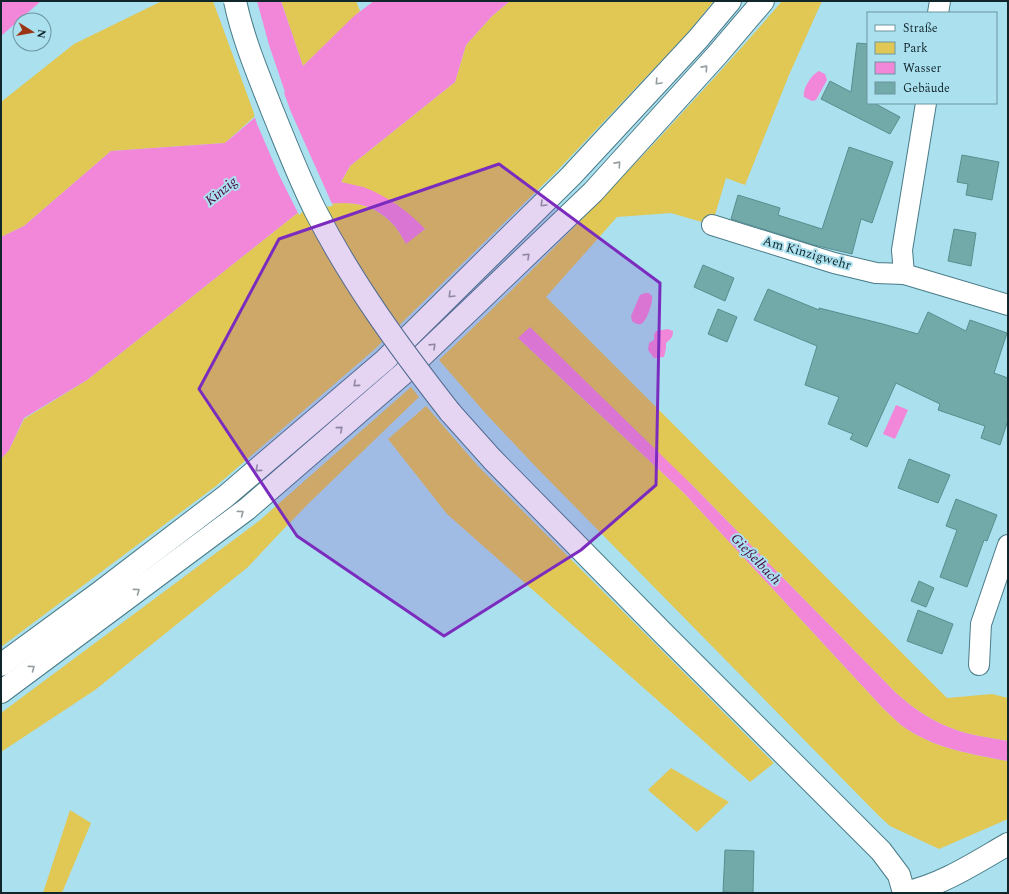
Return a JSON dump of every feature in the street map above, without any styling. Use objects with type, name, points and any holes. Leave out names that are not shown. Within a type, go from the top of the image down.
[{"type":"main road","points":[[235,1],[249,53],[290,156],[315,210],[363,294],[397,342],[450,412],[492,459],[881,851],[899,875],[904,893],[921,890],[954,875],[1008,844]]},
{"type":"main road","points":[[1,665],[99,593],[226,496],[385,360],[571,176],[698,39],[730,1]]},
{"type":"main road","points":[[1,692],[247,509],[404,373],[594,192],[717,55],[763,1]]},
{"type":"street","points":[[938,12],[940,1]]},
{"type":"street","points":[[904,274],[902,250],[926,104]]},
{"type":"street","name":"Am Kinzigwehr","points":[[712,225],[834,263],[876,273],[904,274],[1008,305]]},
{"type":"street","points":[[979,665],[981,624],[1008,545]]},
{"type":"highlighted area","points":[[499,164],[660,283],[656,485],[581,550],[444,636],[297,536],[199,389],[279,239]]},
{"type":"green space","points":[[162,1],[213,1],[255,116],[225,143],[111,151],[24,226],[1,237],[1,102],[74,44]]},
{"type":"green space","points":[[281,1],[356,1],[360,11],[303,66]]},
{"type":"green space","points":[[510,1],[714,1],[685,36],[555,173],[375,349],[216,486],[1,647],[1,459],[9,450],[24,419],[87,380],[305,207],[341,203],[361,205],[382,214],[398,230],[406,243],[425,229],[361,187],[341,182],[350,166],[455,82],[466,45],[492,16]]},
{"type":"green space","points":[[782,1],[822,1],[789,75],[745,185],[726,178],[712,225],[671,213],[617,217],[546,297],[947,698],[992,694],[1008,698],[1008,741],[959,731],[941,724],[917,710],[902,698],[690,483],[518,338],[684,493],[881,706],[901,725],[913,733],[939,745],[966,753],[1008,761],[1008,819],[939,849],[890,826],[879,816],[536,467],[487,415],[439,360],[524,278],[607,193],[707,86]]},
{"type":"green space","points":[[411,387],[419,397],[309,503],[248,567],[95,690],[1,752],[1,713],[259,521]]},
{"type":"green space","points":[[426,406],[478,466],[774,763],[750,782],[447,514],[388,439]]},
{"type":"green space","points":[[671,768],[729,802],[697,832],[648,790]]},
{"type":"green space","points":[[70,810],[91,823],[62,893],[43,893]]},
{"type":"water","points":[[1,1],[41,1],[28,12],[12,12],[12,26],[1,36]]},
{"type":"water","name":"Kinzig","points":[[257,1],[281,1],[303,66],[354,16],[374,1],[510,1],[492,16],[466,45],[455,82],[350,166],[341,182],[363,187],[388,199],[404,210],[425,229],[406,244],[398,230],[382,214],[362,205],[340,203],[305,207],[87,380],[24,418],[9,450],[1,459],[1,237],[24,226],[111,151],[225,143],[285,92],[269,45]]},
{"type":"water","points":[[819,71],[825,74],[827,80],[816,100],[812,101],[804,97],[804,94],[806,86],[811,78]]},
{"type":"water","points":[[649,293],[652,296],[651,307],[643,322],[641,324],[637,324],[632,321],[631,316],[640,295]]},
{"type":"water","name":"Gießelbach","points":[[530,327],[690,483],[895,692],[925,715],[941,724],[959,731],[1008,741],[1008,761],[966,753],[939,745],[913,733],[901,725],[881,706],[684,493],[518,338]]},
{"type":"water","points":[[668,329],[673,331],[673,333],[671,338],[666,343],[664,357],[654,358],[648,350],[649,343],[654,340],[656,331]]},
{"type":"water","points":[[896,405],[908,410],[895,439],[883,434]]},
{"type":"pier","points":[[255,1],[275,68],[291,112],[333,206],[306,209],[299,215],[279,175],[257,124],[254,114],[282,91],[267,46]]},
{"type":"building","points":[[857,43],[867,44],[867,104],[876,104],[900,117],[890,134],[821,99],[830,81],[851,92]]},
{"type":"building","points":[[849,147],[893,162],[872,223],[861,219],[852,254],[814,245],[731,219],[738,195],[780,208],[778,215],[822,229]]},
{"type":"building","points":[[962,155],[999,162],[992,200],[966,195],[968,184],[957,182]]},
{"type":"building","points":[[954,229],[976,233],[971,266],[948,261]]},
{"type":"building","points":[[703,265],[734,278],[725,301],[694,287]]},
{"type":"building","points":[[768,289],[819,310],[819,308],[918,334],[928,312],[966,331],[970,320],[1007,333],[994,373],[1008,378],[1008,420],[1000,445],[981,438],[985,426],[938,410],[940,404],[896,383],[867,447],[850,439],[853,434],[828,424],[839,397],[805,385],[817,346],[754,320]]},
{"type":"building","points":[[718,309],[737,317],[727,342],[708,334]]},
{"type":"building","points":[[909,459],[950,475],[938,503],[898,488]]},
{"type":"building","points":[[956,499],[997,515],[987,541],[984,540],[967,587],[940,577],[957,530],[946,526]]},
{"type":"building","points":[[919,581],[934,588],[926,607],[911,601]]},
{"type":"building","points":[[918,610],[953,624],[942,654],[907,641]]},
{"type":"building","points":[[725,850],[754,851],[753,893],[723,892]]}]
